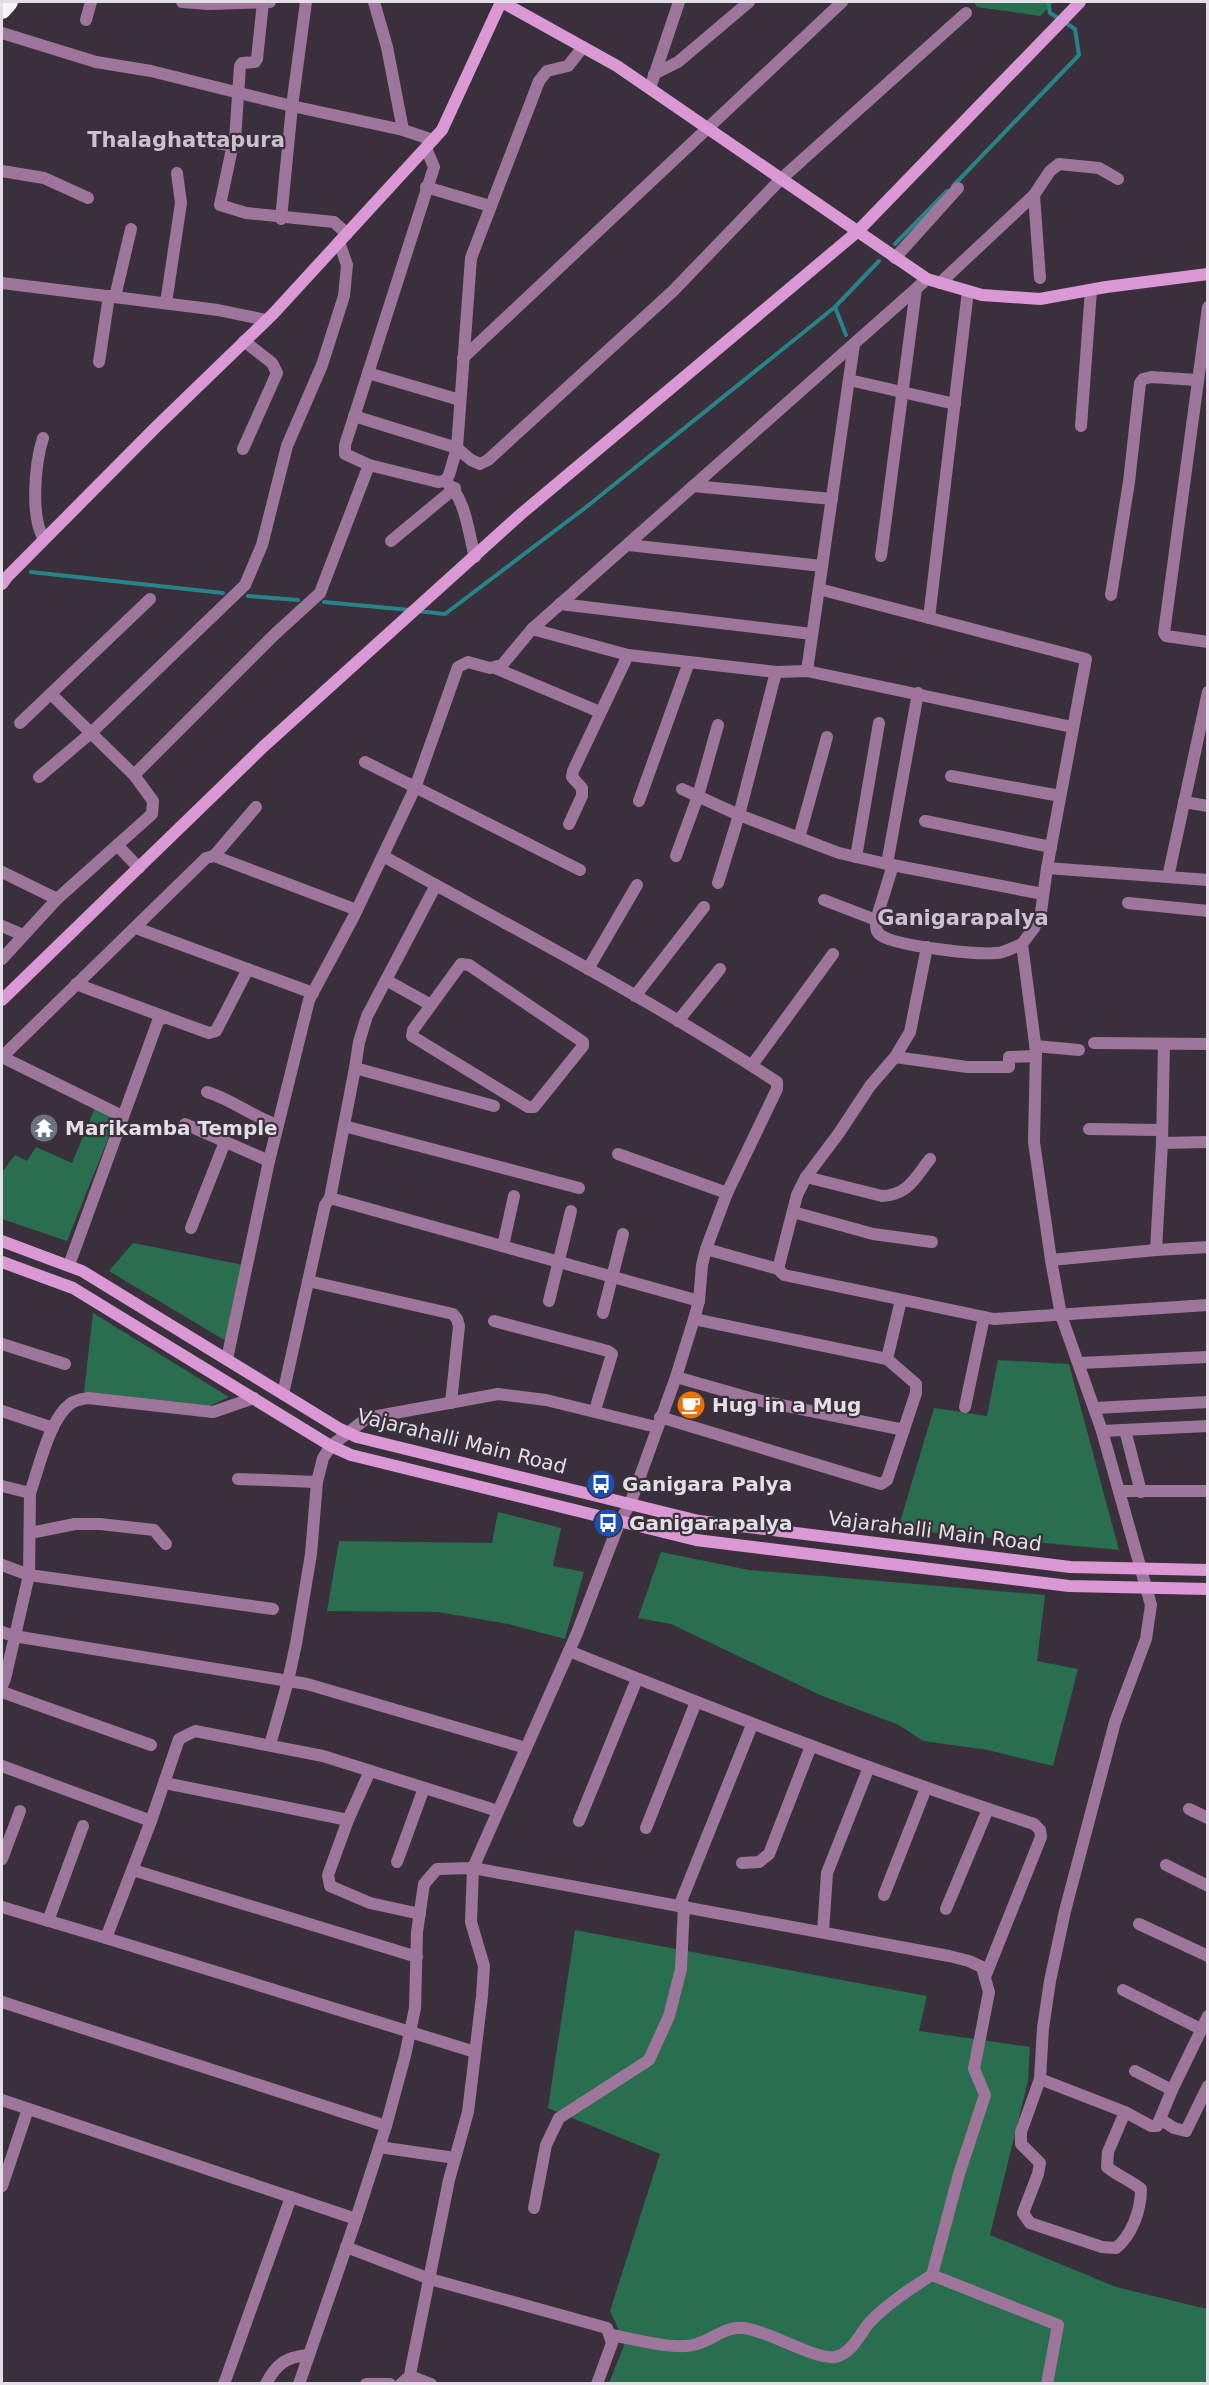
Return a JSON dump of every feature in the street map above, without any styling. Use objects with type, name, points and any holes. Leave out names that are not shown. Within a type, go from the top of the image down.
[{"type":"highway","points":[[2,10],[9,2]]},
{"type":"street","points":[[86,20],[91,2]]},
{"type":"street","points":[[182,2],[270,2]]},
{"type":"street","points":[[39,777],[92,732],[245,585],[262,545],[287,446],[322,365],[344,296],[347,265],[343,238],[334,222],[246,213],[220,205],[233,144],[242,63],[255,62],[257,59],[263,2]]},
{"type":"street","points":[[281,217],[292,106],[306,2]]},
{"type":"street","points":[[374,2],[389,57],[403,130]]},
{"type":"street","points":[[2,584],[44,539],[266,320],[430,144],[442,130],[502,2],[650,88],[780,180],[927,279],[981,295],[1040,299],[1208,274]]},
{"type":"street","points":[[650,88],[679,2]]},
{"type":"street","points":[[654,74],[678,62],[749,2]]},
{"type":"street","points":[[464,358],[842,2]]},
{"type":"street","points":[[2,1000],[263,747],[521,514],[857,232],[1080,2]]},
{"type":"street","points":[[354,416],[457,448],[471,460],[480,464],[488,460],[673,291],[780,180],[966,13]]},
{"type":"street","points":[[2,33],[96,62],[151,71],[292,106],[403,130],[430,144]]},
{"type":"street","points":[[475,557],[463,510],[450,484],[449,475],[457,448],[471,258],[538,81],[547,71],[568,66],[583,47]]},
{"type":"street","points":[[203,141],[233,144]]},
{"type":"street","points":[[430,144],[434,167],[354,416],[345,454],[369,465],[450,484]]},
{"type":"street","points":[[940,283],[1034,195],[1050,171],[1059,164],[1099,168],[1118,179]]},
{"type":"street","points":[[2,171],[44,178],[88,198]]},
{"type":"street","points":[[166,303],[181,203],[177,173]]},
{"type":"street","points":[[426,187],[490,206]]},
{"type":"street","points":[[895,258],[958,188]]},
{"type":"street","points":[[1034,195],[1040,278]]},
{"type":"street","points":[[99,362],[112,297],[131,229]]},
{"type":"street","points":[[495,668],[502,665],[532,629],[927,279]]},
{"type":"street","points":[[2,283],[218,310],[266,320]]},
{"type":"street","points":[[880,556],[916,289]]},
{"type":"street","points":[[1081,426],[1091,290]]},
{"type":"street","points":[[928,618],[968,291]]},
{"type":"street","points":[[1208,307],[1164,633],[1166,636],[1208,642]]},
{"type":"street","points":[[243,449],[277,373],[272,363],[244,341]]},
{"type":"street","points":[[807,671],[854,344]]},
{"type":"street","points":[[368,373],[460,400]]},
{"type":"street","points":[[1111,595],[1129,482],[1140,383],[1143,379],[1150,377],[1197,380]]},
{"type":"street","points":[[849,381],[955,404]]},
{"type":"street","points":[[43,438],[35,481],[38,526],[44,539]]},
{"type":"street","points":[[134,775],[274,635],[320,593],[369,465]]},
{"type":"street","points":[[391,541],[450,484]]},
{"type":"street","points":[[693,486],[832,498]]},
{"type":"street","points":[[628,545],[822,566]]},
{"type":"street","points":[[819,589],[1086,659],[1072,727],[1041,912],[1035,928],[1022,944],[997,953],[927,947],[879,935],[876,929],[876,920],[890,864],[918,693]]},
{"type":"street","points":[[20,723],[150,599]]},
{"type":"street","points":[[560,604],[812,633]]},
{"type":"street","points":[[532,629],[628,655],[776,672],[807,671],[1072,727]]},
{"type":"street","points":[[569,824],[582,796],[582,788],[572,777],[573,771],[628,655]]},
{"type":"street","points":[[227,1359],[269,1161],[309,1000],[357,910],[415,789],[458,667],[468,662],[495,668],[600,712]]},
{"type":"street","points":[[639,801],[689,662]]},
{"type":"street","points":[[718,883],[739,815],[776,672]]},
{"type":"street","points":[[1168,877],[1184,802],[1202,747],[1208,692]]},
{"type":"street","points":[[2,959],[57,899],[152,814],[154,808],[153,801],[134,775],[51,694]]},
{"type":"street","points":[[856,857],[879,723]]},
{"type":"street","points":[[676,856],[698,796],[718,725]]},
{"type":"street","points":[[799,838],[827,737]]},
{"type":"street","points":[[365,762],[580,870]]},
{"type":"street","points":[[951,776],[1060,796]]},
{"type":"street","points":[[682,789],[739,815],[838,853],[1043,894]]},
{"type":"street","points":[[1184,802],[1208,806]]},
{"type":"street","points":[[214,856],[256,807]]},
{"type":"street","points":[[926,821],[1051,847]]},
{"type":"street","points":[[117,845],[139,868]]},
{"type":"street","points":[[122,1116],[2,1057],[206,858],[214,856],[357,910]]},
{"type":"street","points":[[383,856],[588,969],[777,1082],[777,1089],[727,1192],[706,1249],[702,1265],[699,1301],[694,1319],[630,1504],[620,1521],[569,1651],[473,1868],[471,1922],[484,1966],[468,2112],[449,2180],[430,2279],[405,2380],[431,2384]]},
{"type":"street","points":[[1047,868],[1208,880]]},
{"type":"street","points":[[2,872],[57,899]]},
{"type":"street","points":[[283,1394],[325,1205],[330,1198],[356,1068],[358,1042],[367,1016],[436,885]]},
{"type":"street","points":[[588,969],[637,885]]},
{"type":"street","points":[[824,900],[876,920]]},
{"type":"street","points":[[1128,903],[1208,910]]},
{"type":"street","points":[[634,996],[704,907]]},
{"type":"street","points":[[2,926],[23,935]]},
{"type":"street","points":[[136,928],[313,993]]},
{"type":"street","points":[[1022,944],[1036,1051],[1034,1142],[1061,1315],[1095,1408],[1151,1605],[1146,1640],[1115,1722],[1062,1923],[1050,1981],[1043,2028],[1040,2079],[1021,2132],[1021,2144],[1040,2163],[1023,2213],[1030,2223],[1102,2247],[1116,2248],[1126,2239],[1141,2201],[1141,2189],[1132,2181],[1117,2176],[1107,2167],[1108,2152],[1125,2112]]},
{"type":"street","points":[[778,1269],[793,1212],[806,1177],[870,1086],[896,1057],[910,1032],[927,947]]},
{"type":"street","points":[[752,1065],[833,954]]},
{"type":"street","points":[[461,964],[467,964],[582,1040],[583,1044],[537,1106],[531,1108],[414,1038],[411,1032],[431,1005],[461,964]]},
{"type":"street","points":[[76,984],[209,1033],[216,1031],[248,969]]},
{"type":"street","points":[[678,1021],[720,969]]},
{"type":"street","points":[[386,980],[431,1005]]},
{"type":"street","points":[[69,1265],[158,1021],[165,1017]]},
{"type":"street","points":[[1094,1043],[1208,1044]]},
{"type":"street","points":[[1156,1250],[1162,1143],[1164,1044]]},
{"type":"street","points":[[896,1057],[967,1067],[1009,1067],[1009,1057],[1036,1051],[1079,1050]]},
{"type":"street","points":[[356,1068],[494,1106]]},
{"type":"street","points":[[207,1092],[226,1098],[246,1112],[278,1125]]},
{"type":"street","points":[[184,1125],[269,1161]]},
{"type":"street","points":[[344,1126],[579,1188]]},
{"type":"street","points":[[1089,1129],[1162,1130]]},
{"type":"street","points":[[191,1228],[225,1142]]},
{"type":"street","points":[[1162,1143],[1208,1142]]},
{"type":"street","points":[[618,1154],[727,1192]]},
{"type":"street","points":[[806,1177],[882,1196],[893,1196],[904,1192],[930,1159]]},
{"type":"street","points":[[503,1246],[514,1196]]},
{"type":"street","points":[[330,1198],[699,1301]]},
{"type":"street","points":[[549,1301],[571,1211]]},
{"type":"street","points":[[793,1212],[873,1234],[932,1242]]},
{"type":"street","points":[[603,1313],[623,1234]]},
{"type":"street","name":"Vajarahalli Main Road","points":[[2,1241],[82,1270],[357,1437],[699,1521],[1070,1567],[1208,1570]]},
{"type":"street","points":[[1051,1260],[1208,1247]]},
{"type":"street","points":[[706,1249],[778,1269],[784,1275],[994,1319],[1208,1305]]},
{"type":"street","name":"Vajarahalli Main Road","points":[[2,1262],[73,1288],[331,1446],[351,1455],[696,1540],[1068,1586],[1208,1589]]},
{"type":"street","points":[[308,1281],[453,1314],[459,1326],[451,1403]]},
{"type":"street","points":[[887,1359],[901,1300]]},
{"type":"street","points":[[965,1407],[984,1317]]},
{"type":"street","points":[[270,1745],[288,1681],[311,1554],[317,1482],[322,1458],[331,1446],[367,1418],[498,1394],[515,1395],[658,1422],[881,1484],[886,1480],[916,1393],[916,1384],[887,1359],[694,1319]]},
{"type":"street","points":[[494,1322],[608,1351],[612,1354],[595,1410]]},
{"type":"street","points":[[2,1344],[65,1364]]},
{"type":"street","points":[[1080,1363],[1208,1357]]},
{"type":"street","points":[[675,1377],[757,1400],[904,1430]]},
{"type":"street","points":[[2,1686],[29,1575],[30,1493],[52,1428],[69,1404],[88,1398],[213,1412],[254,1398]]},
{"type":"street","points":[[1095,1408],[1208,1402]]},
{"type":"street","points":[[2,1412],[52,1428]]},
{"type":"street","points":[[1102,1431],[1208,1426]]},
{"type":"street","points":[[1125,1430],[1141,1492]]},
{"type":"street","points":[[238,1479],[317,1482]]},
{"type":"street","points":[[2,1486],[30,1493]]},
{"type":"street","points":[[1119,1491],[1208,1491]]},
{"type":"street","points":[[30,1533],[75,1524],[100,1524],[154,1530],[166,1544]]},
{"type":"street","points":[[2,1566],[29,1575],[273,1609]]},
{"type":"street","points":[[2,1632],[14,1636],[306,1684],[526,1748]]},
{"type":"street","points":[[569,1651],[752,1725],[926,1788],[1034,1824],[1040,1830],[1041,1837],[985,1977]]},
{"type":"street","points":[[579,1821],[637,1679]]},
{"type":"street","points":[[2,1692],[151,1745]]},
{"type":"street","points":[[646,1828],[696,1702]]},
{"type":"street","points":[[534,2208],[546,2145],[559,2118],[649,2060],[669,2016],[681,1969],[682,1905],[752,1725]]},
{"type":"street","points":[[106,1938],[152,1821],[179,1739],[195,1731],[323,1756],[498,1811]]},
{"type":"street","points":[[742,1863],[759,1862],[769,1854],[811,1746]]},
{"type":"street","points":[[2,1766],[152,1821]]},
{"type":"street","points":[[823,1932],[827,1873],[868,1767]]},
{"type":"street","points":[[370,1771],[348,1820],[328,1875],[330,1886],[370,1903],[420,1914]]},
{"type":"street","points":[[165,1783],[348,1820]]},
{"type":"street","points":[[397,1862],[424,1788]]},
{"type":"street","points":[[884,1895],[926,1788]]},
{"type":"street","points":[[946,1909],[988,1809]]},
{"type":"street","points":[[1189,1809],[1208,1818]]},
{"type":"street","points":[[2,1859],[20,1811]]},
{"type":"street","points":[[48,1921],[83,1826]]},
{"type":"street","points":[[1166,1865],[1208,1886]]},
{"type":"street","points":[[299,2384],[386,2126],[415,2008],[420,1914],[424,1884],[437,1869],[473,1868],[682,1905],[969,1961],[982,1967],[989,1992],[974,2069],[985,2095],[959,2174],[932,2275],[871,2321],[847,2352],[834,2357],[808,2351],[745,2328],[725,2330],[696,2344],[670,2345],[611,2335]]},
{"type":"street","points":[[133,1870],[417,1957]]},
{"type":"street","points":[[2,1907],[410,2030],[475,2052]]},
{"type":"street","points":[[1138,1924],[1208,1956]]},
{"type":"street","points":[[1123,1990],[1201,2030]]},
{"type":"street","points":[[2,2002],[386,2126]]},
{"type":"street","points":[[1040,2079],[1125,2112],[1151,2126],[1157,2126],[1208,2016]]},
{"type":"street","points":[[1135,2071],[1172,2090]]},
{"type":"street","points":[[1160,2119],[1174,2128],[1186,2131],[1208,2086]]},
{"type":"street","points":[[2,2100],[356,2219]]},
{"type":"street","points":[[2,2186],[28,2109]]},
{"type":"street","points":[[379,2147],[455,2158]]},
{"type":"street","points":[[224,2384],[291,2197]]},
{"type":"street","points":[[346,2247],[430,2279],[607,2328],[611,2335],[610,2350],[597,2384]]},
{"type":"street","points":[[932,2275],[1058,2325],[1047,2384]]},
{"type":"street","points":[[266,2384],[274,2369],[283,2361],[291,2356],[308,2355]]},
{"type":"street","points":[[366,2384],[390,2384]]},
{"type":"green space","points":[[974,2],[1054,2],[1040,16],[977,7]]},
{"type":"green space","points":[[95,1108],[116,1119],[67,1241],[2,1219],[2,1172],[15,1155],[27,1161],[36,1147],[72,1163]]},
{"type":"green space","points":[[133,1243],[243,1265],[226,1341],[109,1271]]},
{"type":"green space","points":[[93,1313],[229,1397],[207,1407],[84,1392]]},
{"type":"green space","points":[[998,1360],[1069,1364],[1119,1550],[898,1529],[934,1408],[987,1416]]},
{"type":"green space","points":[[498,1512],[561,1528],[553,1566],[584,1572],[565,1639],[508,1624],[438,1612],[327,1611],[339,1541],[492,1543]]},
{"type":"green space","points":[[661,1552],[749,1570],[1045,1595],[1037,1661],[1078,1669],[1053,1766],[988,1750],[923,1741],[899,1725],[820,1695],[671,1624],[638,1618]]},
{"type":"green space","points":[[575,1930],[927,1996],[919,2031],[1030,2047],[1028,2081],[990,2235],[1116,2287],[1207,2309],[1207,2383],[609,2383],[625,2343],[610,2311],[660,2154],[548,2108]]},
{"type":"waterway","points":[[953,186],[1079,55],[1075,29],[1050,13],[1048,2]]},
{"type":"waterway","points":[[895,244],[947,191]]},
{"type":"waterway","points":[[417,611],[445,614],[585,508],[835,307],[879,261]]},
{"type":"waterway","points":[[835,307],[846,335]]},
{"type":"waterway","points":[[31,572],[223,593]]},
{"type":"waterway","points":[[248,596],[298,600]]},
{"type":"waterway","points":[[324,602],[410,610]]},
{"type":"place","name":"Marikamba Temple","points":[[44,1128]]},
{"type":"place","name":"Hug in a Mug","points":[[691,1405]]},
{"type":"place","name":"Ganigara Palya","points":[[601,1484]]},
{"type":"place","name":"Ganigarapalya","points":[[608,1523]]},
{"type":"district","name":"Thalaghattapura","points":[[186,140]]},
{"type":"district","name":"Ganigarapalya","points":[[963,918]]}]
